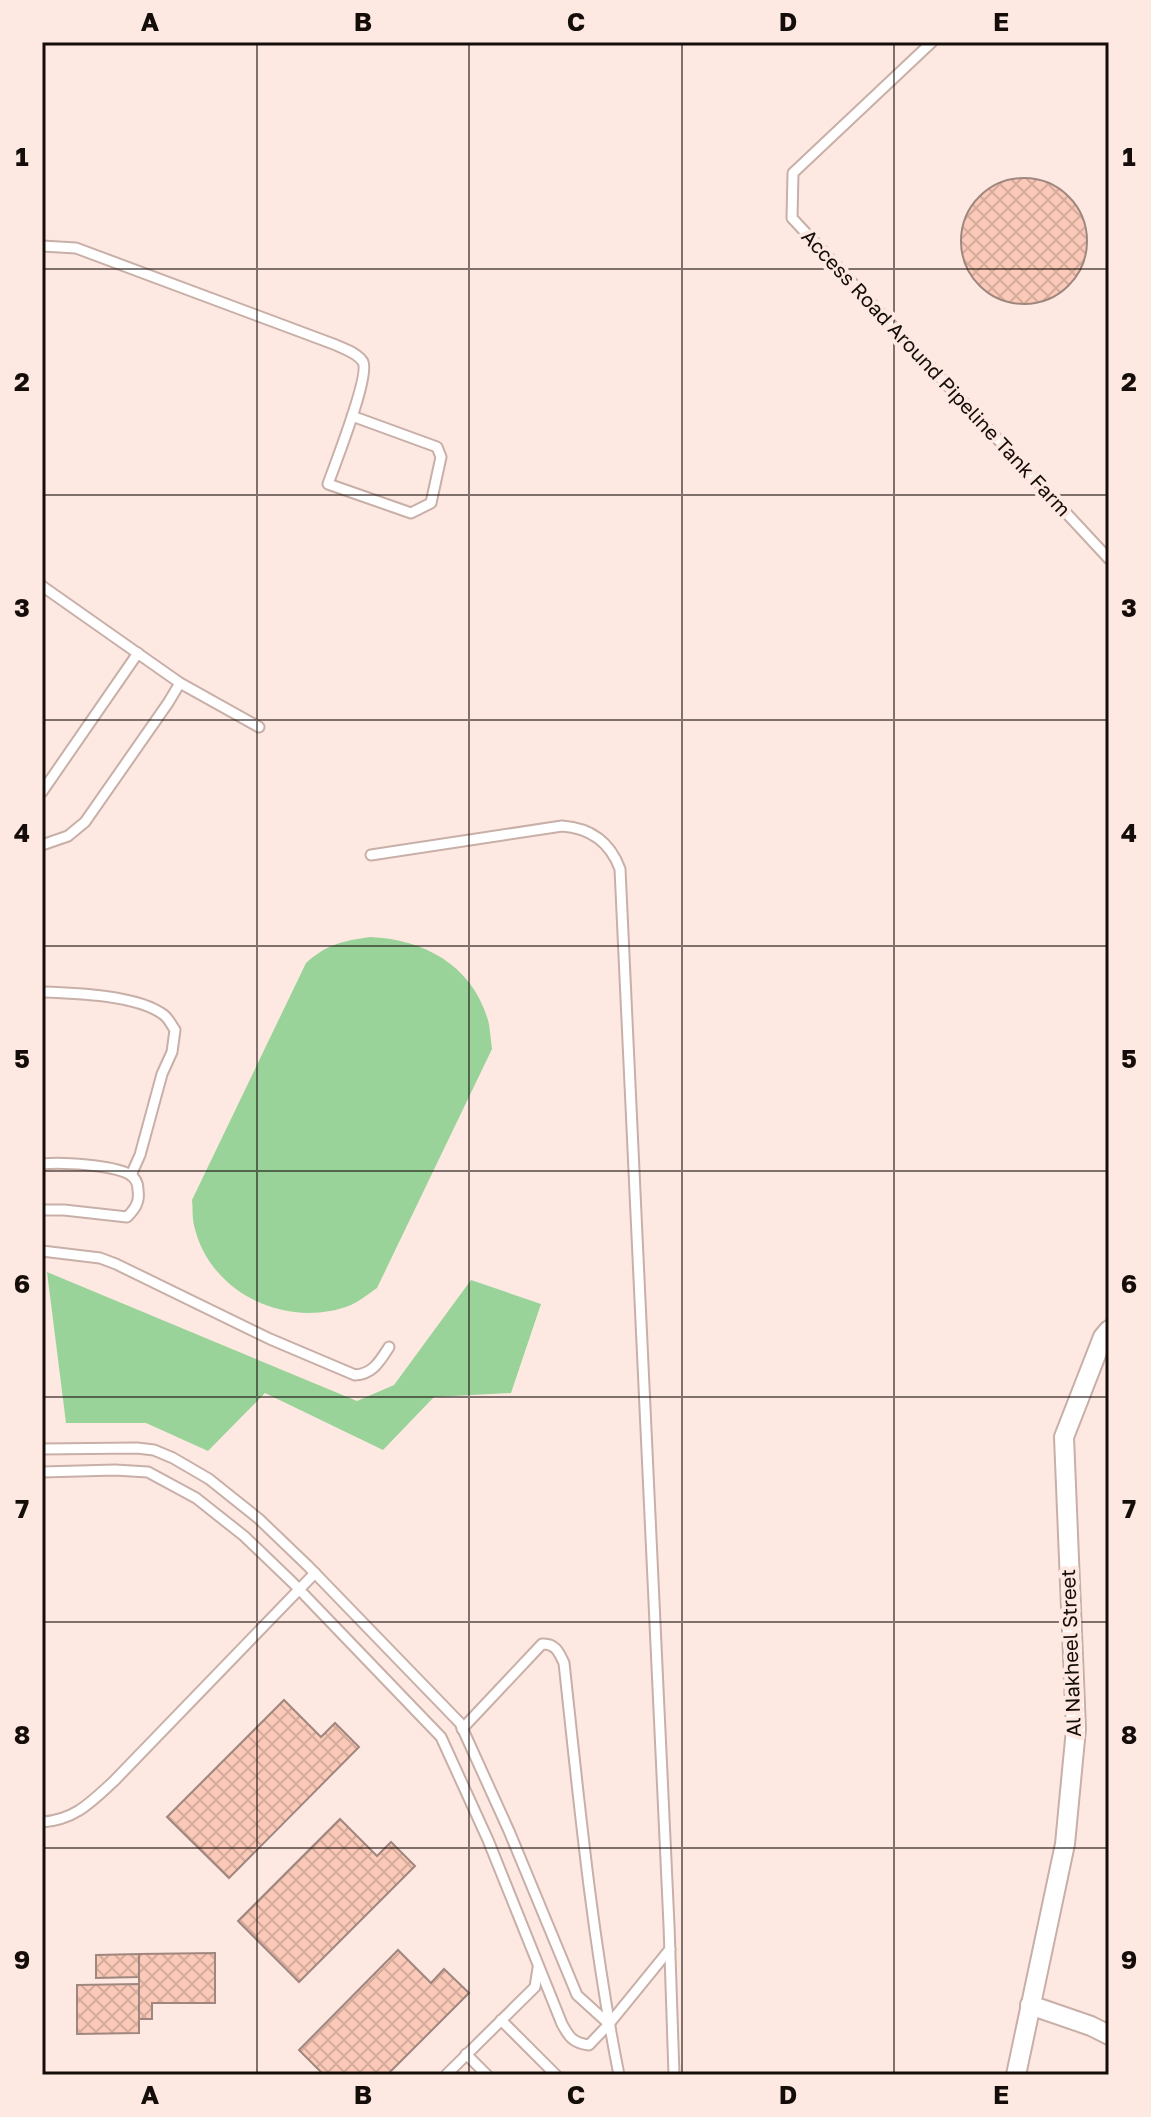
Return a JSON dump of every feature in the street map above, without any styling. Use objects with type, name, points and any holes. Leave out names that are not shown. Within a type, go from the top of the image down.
[{"type":"street","name":"Al Nakheel Street","points":[[1016,2075],[1065,1844],[1076,1729],[1064,1437],[1103,1337],[1109,1330]]},
{"type":"street","points":[[1030,2005],[1109,2035]]},
{"type":"lane","name":"Access Road Around Pipeline Tank Farm","points":[[932,42],[793,173],[792,218],[1109,559]]},
{"type":"lane","points":[[42,246],[76,248],[356,355],[363,362],[365,370],[362,387],[328,484],[411,513],[431,503],[441,457],[437,447],[352,416]]},
{"type":"lane","points":[[42,586],[180,683],[259,727]]},
{"type":"lane","points":[[42,792],[138,653]]},
{"type":"lane","points":[[42,845],[68,836],[85,822],[180,683]]},
{"type":"lane","points":[[371,855],[562,826],[576,827],[600,839],[615,857],[620,869],[674,2075]]},
{"type":"lane","points":[[42,992],[115,998],[146,1006],[166,1016],[175,1030],[172,1052],[162,1074],[140,1155],[131,1175]]},
{"type":"lane","points":[[42,1164],[107,1168],[131,1175],[137,1182],[139,1196],[136,1208],[127,1217],[42,1210]]},
{"type":"lane","points":[[42,1251],[100,1258],[116,1264],[270,1339],[355,1375],[372,1370],[389,1347]]},
{"type":"lane","points":[[42,1449],[137,1448],[154,1450],[173,1458],[209,1479],[259,1519],[315,1573],[460,1723],[577,1995],[609,2024]]},
{"type":"lane","points":[[42,1472],[148,1472],[196,1498],[244,1536],[299,1589],[441,1737],[488,1840],[570,2039],[589,2045],[670,1949]]},
{"type":"lane","points":[[42,1822],[59,1821],[82,1810],[114,1781],[315,1573]]},
{"type":"lane","points":[[462,1729],[542,1644],[549,1643],[557,1649],[564,1663],[583,1844],[619,2075]]},
{"type":"lane","points":[[446,2075],[535,1987],[538,1965]]},
{"type":"lane","points":[[501,2020],[556,2075]]},
{"type":"lane","points":[[466,2054],[487,2075]]},
{"type":"green space","points":[[370,937],[410,943],[428,950],[460,972],[482,1004],[489,1024],[492,1049],[377,1288],[351,1305],[327,1312],[302,1313],[278,1309],[254,1300],[216,1270],[202,1249],[194,1225],[192,1200],[306,963],[336,944]]},
{"type":"green space","points":[[47,1272],[357,1401],[394,1385],[471,1280],[541,1304],[511,1393],[434,1397],[383,1450],[265,1393],[208,1451],[146,1423],[66,1423]]},
{"type":"building","points":[[1024,178],[1048,183],[1068,197],[1082,217],[1087,241],[1082,265],[1068,285],[1048,299],[1024,304],[1000,299],[980,285],[966,265],[961,241],[966,217],[980,197],[1000,183]]},
{"type":"building","points":[[284,1700],[321,1737],[335,1723],[359,1747],[229,1878],[167,1817]]},
{"type":"building","points":[[340,1819],[377,1856],[391,1842],[415,1866],[299,1982],[238,1921]]},
{"type":"building","points":[[398,1950],[431,1983],[444,1969],[469,1993],[387,2075],[324,2075],[299,2050]]},
{"type":"building","points":[[215,1953],[215,2003],[152,2003],[152,2019],[139,2019],[139,1954]]},
{"type":"building","points":[[139,1954],[139,1977],[96,1978],[96,1955]]},
{"type":"building","points":[[139,1984],[139,2033],[77,2034],[77,1985]]}]
